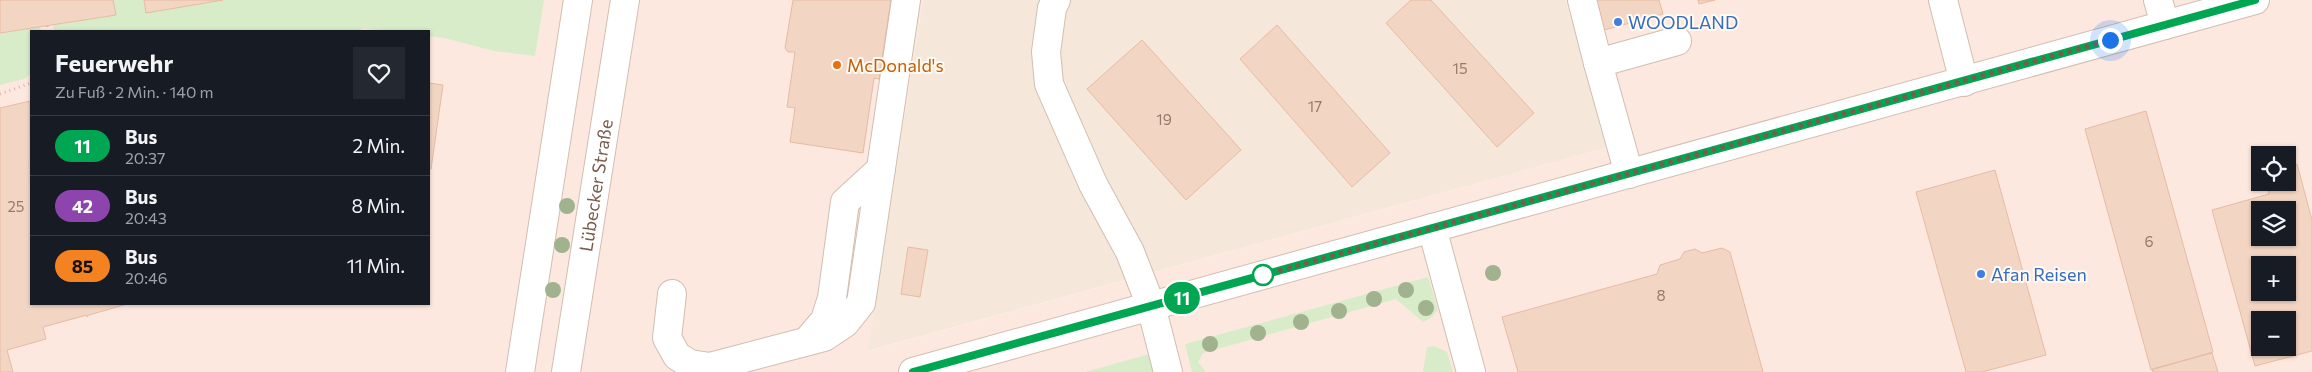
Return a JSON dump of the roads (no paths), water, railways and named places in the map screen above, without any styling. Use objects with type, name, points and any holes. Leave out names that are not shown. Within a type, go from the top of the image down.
[{"type":"street","points":[[520,372],[578,0]]},
{"type":"street","name":"Lübecker Straße","points":[[566,372],[625,0]]},
{"type":"street","points":[[672,294],[667,338],[677,356],[690,364],[710,367],[824,337],[844,323],[861,303],[906,0]]},
{"type":"street","points":[[1056,0],[1052,8],[1046,52],[1049,84],[1093,184],[1130,252],[1151,306],[1168,372]]},
{"type":"street","points":[[1582,0],[1629,174]]},
{"type":"street","points":[[1942,0],[1964,82]]},
{"type":"street","points":[[913,372],[1964,82],[2162,12],[2255,0]]},
{"type":"street","points":[[1598,63],[1678,41]]},
{"type":"street","points":[[1432,228],[1471,372]]},
{"type":"place","name":"WOODLAND","points":[[1618,22]]},
{"type":"place","name":"McDonald's","points":[[837,65]]},
{"type":"place","name":"Afan Reisen","points":[[1981,274]]}]
